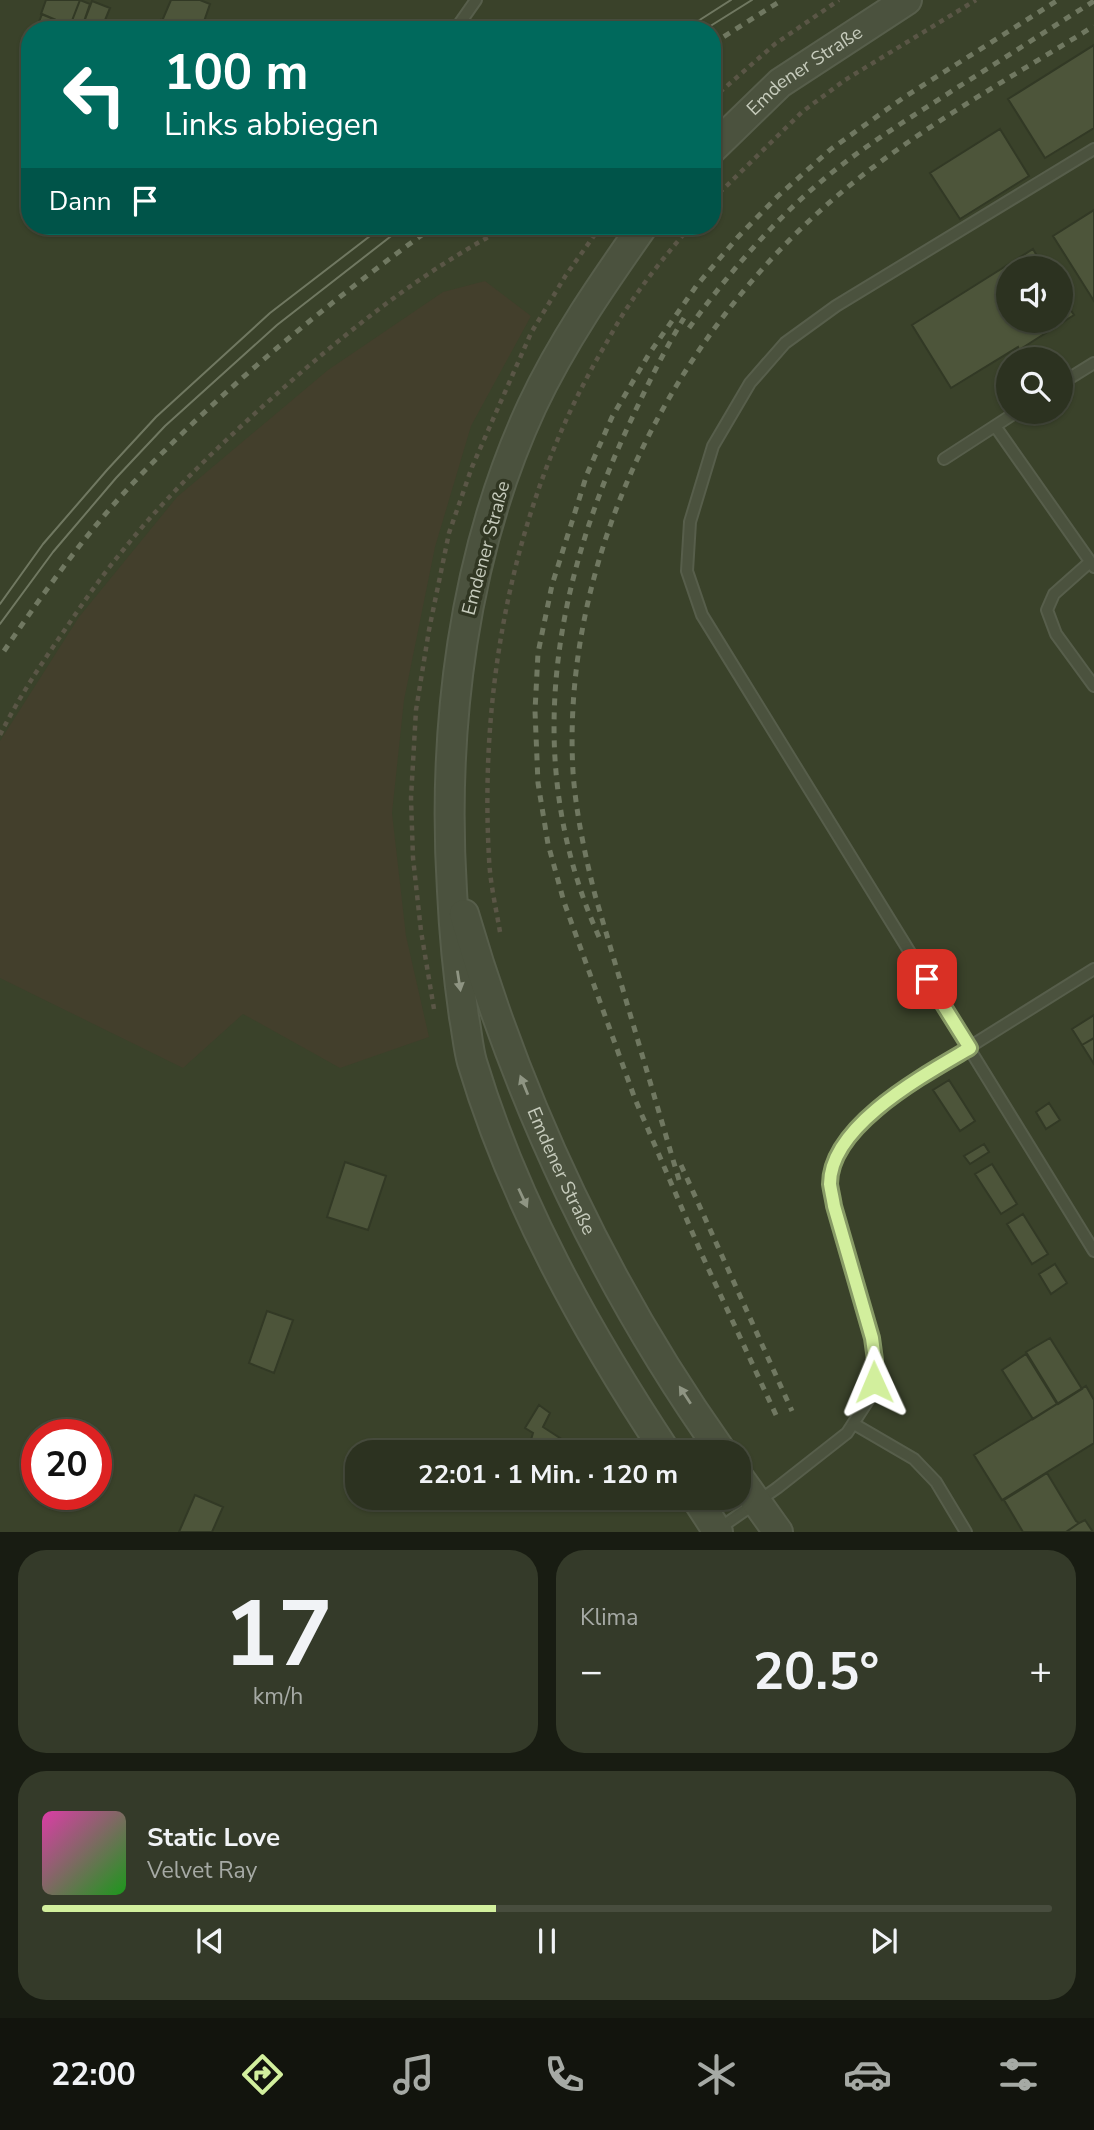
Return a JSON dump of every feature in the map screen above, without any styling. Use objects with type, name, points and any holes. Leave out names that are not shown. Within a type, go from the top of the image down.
[{"type":"street","name":"Emdener Straße","points":[[721,140],[780,83],[907,0]]},
{"type":"street","name":"Emdener Straße","points":[[637,235],[561,351],[532,405],[486,530],[464,634],[451,747],[450,864],[456,962],[471,1059],[506,1160],[541,1237],[578,1307],[659,1440]]},
{"type":"street","name":"Emdener Straße","points":[[450,864],[480,968],[562,1178],[655,1350],[714,1440]]},
{"type":"street","points":[[751,1494],[778,1531]]},
{"type":"street","points":[[704,1510],[718,1530]]},
{"type":"lane","points":[[461,21],[476,0]]},
{"type":"lane","points":[[1094,149],[836,306],[785,343],[750,383],[713,446],[690,522],[687,571],[702,615],[1094,1251]]},
{"type":"lane","points":[[1073,376],[1094,363]]},
{"type":"lane","points":[[944,459],[998,424]]},
{"type":"lane","points":[[995,426],[1092,564],[1054,594],[1047,610],[1056,634],[1094,687]]},
{"type":"lane","points":[[718,1530],[847,1433],[869,1399],[874,1382],[872,1338],[830,1184],[842,1146],[877,1109],[904,1088],[1094,969]]},
{"type":"lane","points":[[854,1424],[914,1459],[936,1482],[966,1531]]},
{"type":"path","points":[[721,91],[775,44],[839,0]]},
{"type":"path","points":[[721,191],[802,112],[845,80],[976,0]]},
{"type":"path","points":[[0,735],[48,655],[89,595],[124,548],[189,477],[285,386],[351,330],[467,249],[493,235]]},
{"type":"path","points":[[435,1013],[431,1001],[417,895],[411,798],[416,710],[429,630],[449,533],[476,455],[531,333],[593,235]]},
{"type":"path","points":[[500,934],[489,860],[488,749],[502,635],[522,540],[564,423],[590,371],[628,306],[684,235]]},
{"type":"shaded area","points":[[485,281],[531,316],[471,426],[435,547],[404,700],[392,813],[406,936],[429,1037],[340,1068],[243,1014],[183,1068],[0,978],[0,741],[79,617],[177,497],[328,370],[443,292]]},
{"type":"building","points":[[46,0],[80,0],[72,21],[58,21],[41,14]]},
{"type":"building","points":[[80,0],[90,4],[84,21],[72,21]]},
{"type":"building","points":[[171,0],[200,0],[210,4],[204,21],[162,21]]},
{"type":"building","points":[[92,1],[110,8],[105,21],[84,21]]},
{"type":"building","points":[[42,14],[58,21],[39,21]]},
{"type":"building","points":[[1094,45],[1094,128],[1045,158],[1008,99]]},
{"type":"building","points":[[1000,129],[1029,176],[960,219],[930,173]]},
{"type":"building","points":[[1094,210],[1094,301],[1073,268],[1073,256],[1066,256],[1053,236]]},
{"type":"building","points":[[1033,249],[1037,256],[1022,256]]},
{"type":"building","points":[[996,272],[996,333],[1046,333],[1024,347],[996,347],[996,360],[951,388],[912,325]]},
{"type":"building","points":[[1094,1015],[1094,1038],[1082,1045],[1072,1029]]},
{"type":"building","points":[[1094,1038],[1094,1064],[1082,1045]]},
{"type":"building","points":[[949,1080],[975,1121],[960,1131],[933,1090]]},
{"type":"building","points":[[1049,1103],[1060,1120],[1046,1129],[1036,1112]]},
{"type":"building","points":[[984,1144],[989,1152],[970,1164],[964,1156]]},
{"type":"building","points":[[345,1162],[386,1176],[368,1230],[327,1217]]},
{"type":"building","points":[[992,1164],[1017,1204],[1001,1214],[975,1174]]},
{"type":"building","points":[[1023,1214],[1048,1254],[1032,1264],[1007,1224]]},
{"type":"building","points":[[1055,1264],[1067,1283],[1051,1294],[1039,1274]]},
{"type":"building","points":[[267,1311],[293,1320],[274,1373],[249,1363]]},
{"type":"building","points":[[1050,1338],[1082,1389],[1058,1404],[1026,1352]]},
{"type":"building","points":[[1026,1354],[1057,1404],[1033,1419],[1002,1370]]},
{"type":"building","points":[[1086,1386],[1094,1400],[1094,1443],[1002,1500],[974,1455]]},
{"type":"building","points":[[539,1405],[550,1413],[543,1427],[563,1440],[531,1440],[533,1433],[525,1428]]},
{"type":"building","points":[[1047,1473],[1079,1523],[1066,1532],[1023,1532],[1004,1500]]},
{"type":"building","points":[[195,1495],[223,1507],[212,1532],[179,1532]]},
{"type":"building","points":[[1085,1520],[1093,1532],[1066,1532],[1079,1523]]},
{"type":"tram line","points":[[698,21],[731,0]]},
{"type":"tram line","points":[[718,21],[752,0]]},
{"type":"tram line","points":[[0,604],[43,544],[156,417],[270,313],[371,235]]},
{"type":"tram line","points":[[0,624],[53,552],[165,426],[277,325],[392,235]]},
{"type":"railway","points":[[721,38],[782,0]]},
{"type":"railway","points":[[776,1415],[702,1255],[635,1099],[564,902],[548,844],[538,783],[535,711],[538,653],[552,585],[587,474],[612,417],[649,354],[697,285],[778,196],[831,149],[903,98],[1058,0]]},
{"type":"railway","points":[[689,328],[752,249],[786,213],[824,179],[888,132],[1094,1]]},
{"type":"railway","points":[[679,1180],[595,895],[574,788],[574,693],[585,615],[606,538],[635,464],[672,392],[716,326],[767,264],[822,209],[885,158],[1094,26]]},
{"type":"railway","points":[[4,651],[82,542],[116,501],[204,412],[278,347],[422,235]]},
{"type":"railway","points":[[599,937],[575,873],[561,809],[554,745],[556,682],[564,618],[579,555],[600,493],[626,431],[684,318]]},
{"type":"railway","points":[[681,1165],[792,1411]]},
{"type":"route","points":[[874,1382],[872,1338],[830,1184],[834,1165],[850,1135],[904,1088],[970,1048],[927,979]]}]
